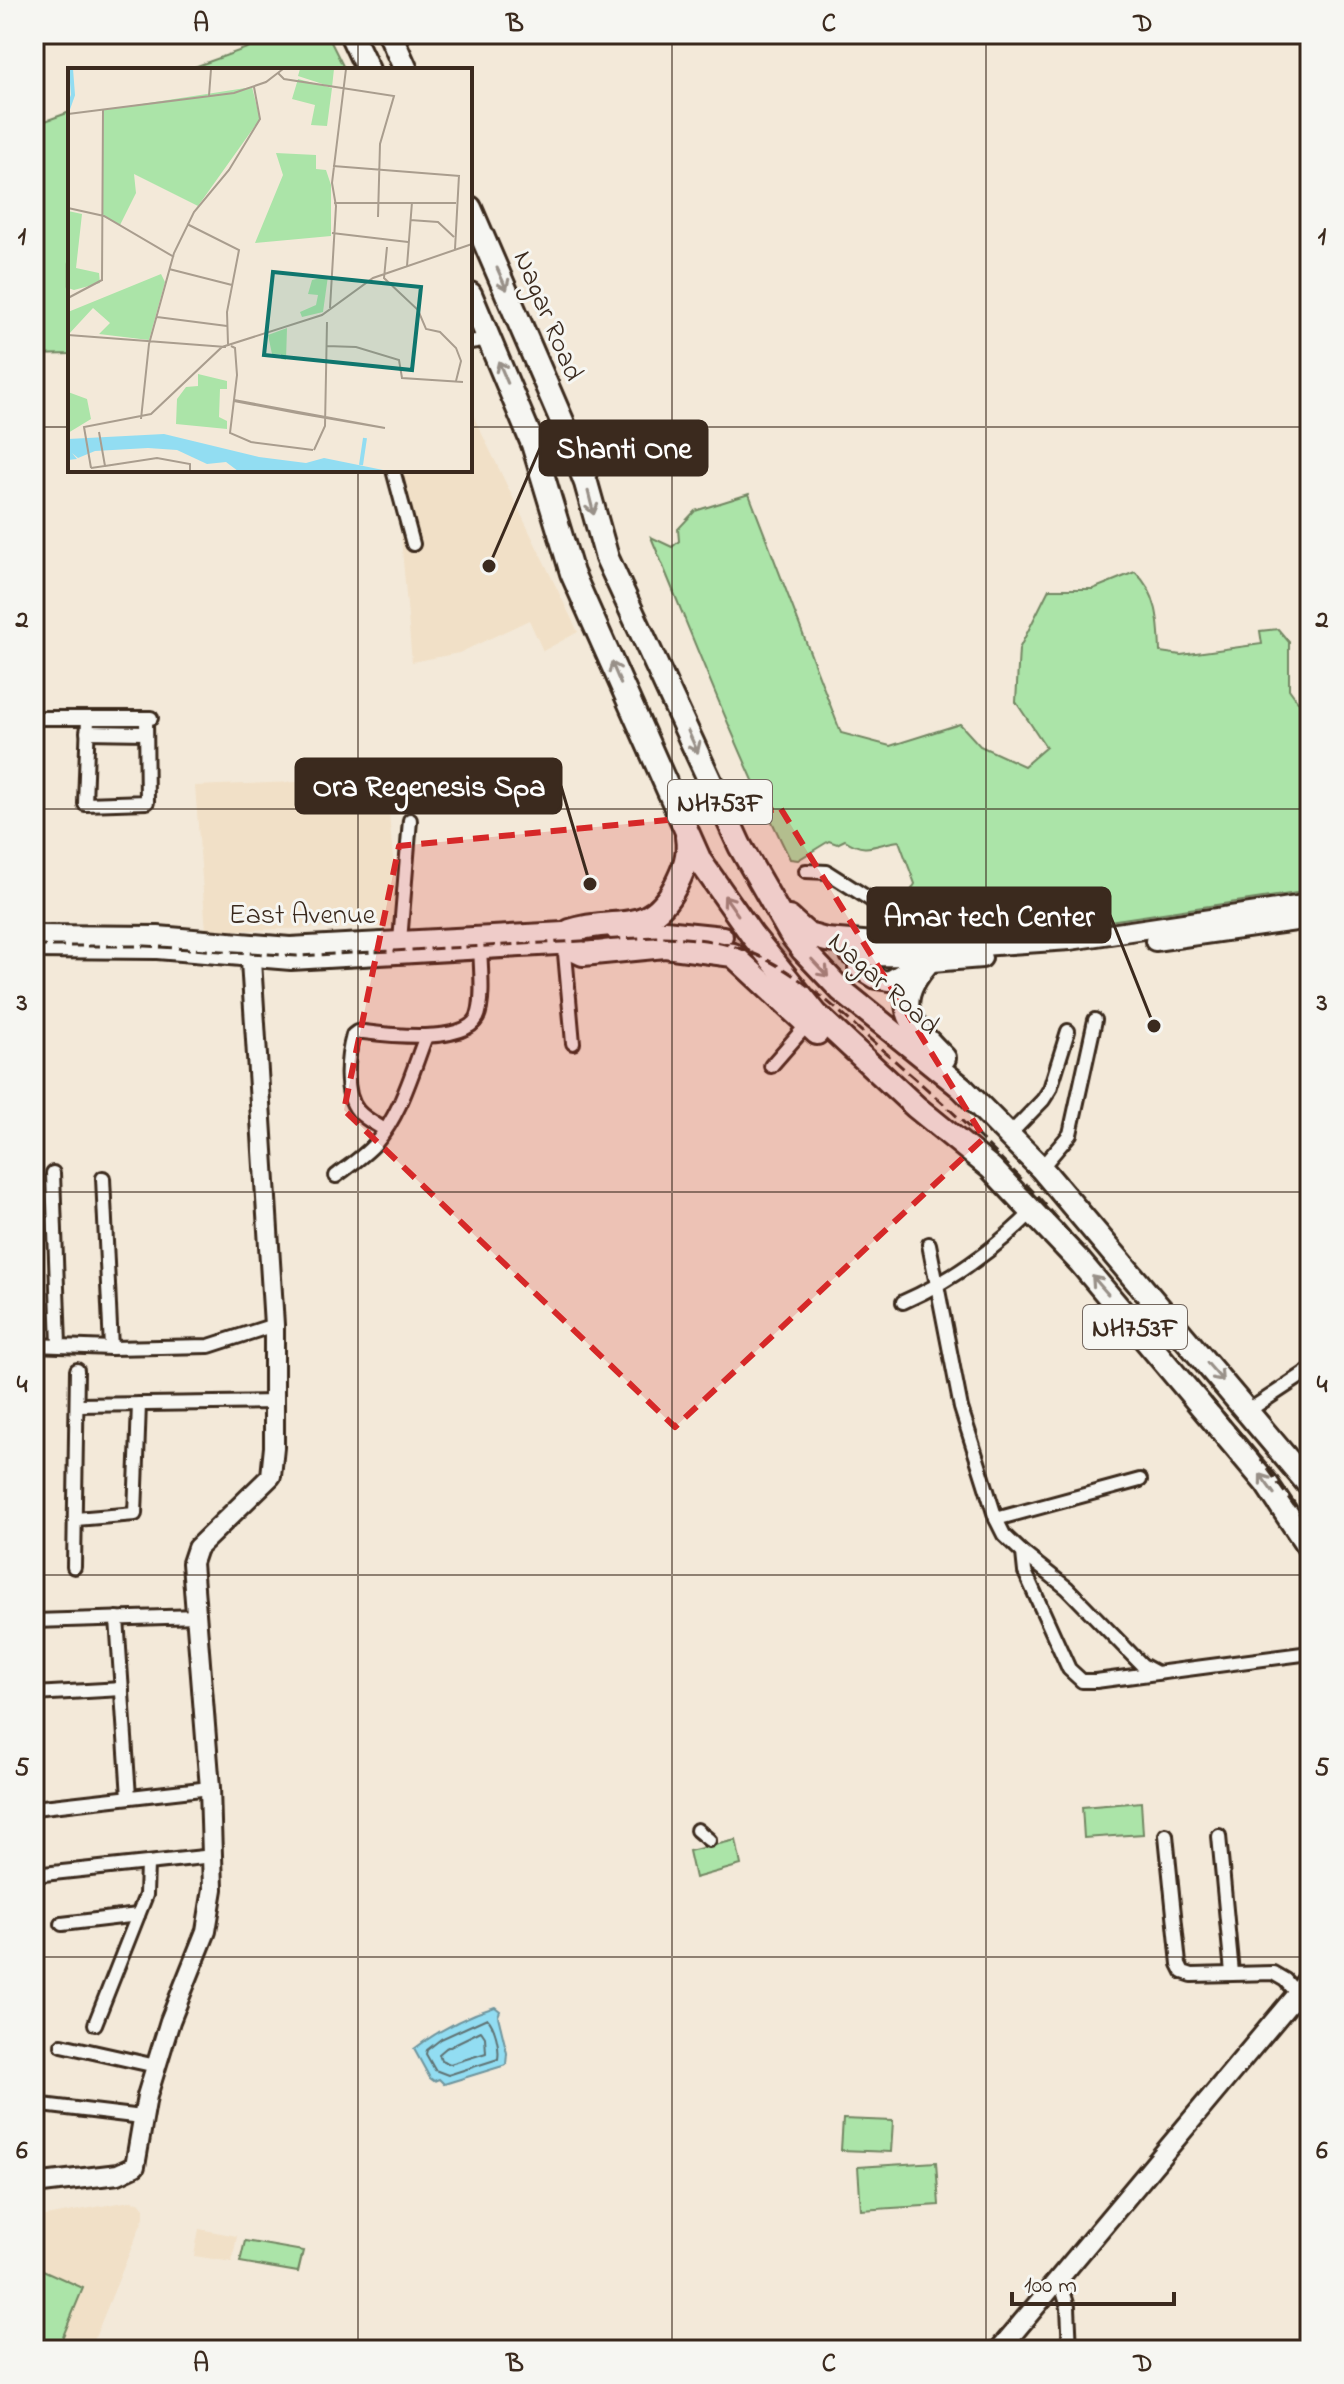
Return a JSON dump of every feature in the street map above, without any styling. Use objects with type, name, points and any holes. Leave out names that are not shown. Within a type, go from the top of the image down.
[{"type":"highway","points":[[351,34],[367,68]]},
{"type":"highway","points":[[390,34],[405,68]]},
{"type":"highway","name":"Nagar Road","points":[[472,213],[562,421],[586,483],[607,558],[740,846],[803,950],[841,990],[969,1096],[1041,1168],[1310,1486]]},
{"type":"highway","name":"NH753F","points":[[472,303],[480,341],[518,407],[529,433],[572,573],[700,861],[812,1019],[881,1095],[897,1107],[916,1107],[991,1168],[1033,1211],[1266,1483],[1310,1549]]},
{"type":"highway","points":[[518,407],[538,409],[551,395]]},
{"type":"highway","points":[[529,433],[541,418],[562,421]]},
{"type":"highway","points":[[687,833],[686,863],[666,902],[652,916],[624,923],[590,925],[566,936],[583,954],[665,946],[733,955],[812,1019]]},
{"type":"highway","points":[[769,896],[800,929],[816,938],[845,943],[909,946],[931,956],[906,993],[911,1020],[956,1071],[969,1096]]},
{"type":"main road","points":[[931,956],[1070,940],[1310,904]]},
{"type":"main road","points":[[854,962],[921,954],[1100,948],[1310,919]]},
{"type":"main road","name":"East Avenue","points":[[34,935],[158,936],[291,960],[566,936],[723,940]]},
{"type":"main road","name":"East Avenue","points":[[34,948],[250,951],[400,941],[480,944]]},
{"type":"main road","points":[[34,2184],[130,2171],[138,2159],[142,2117],[170,2021],[206,1931],[213,1889],[213,1856],[193,1555],[271,1476],[275,1402],[269,1228],[250,951]]},
{"type":"main road","points":[[999,2350],[1310,1975]]},
{"type":"street","points":[[394,472],[413,544]]},
{"type":"street","points":[[34,718],[55,718],[88,718],[148,718],[147,802],[85,804],[88,718]]},
{"type":"street","points":[[87,732],[146,733]]},
{"type":"street","points":[[400,941],[410,820]]},
{"type":"street","points":[[806,871],[827,872],[871,900],[902,913],[910,926],[909,946]]},
{"type":"street","points":[[566,936],[573,1043]]},
{"type":"street","points":[[385,1130],[359,1113],[350,1098],[348,1074],[353,1035],[357,1032],[415,1038],[460,1030],[477,1018],[480,1006],[480,944]]},
{"type":"street","points":[[771,1066],[812,1019]]},
{"type":"street","points":[[1041,1168],[1070,1134],[1095,1020]]},
{"type":"street","points":[[1009,1135],[1050,1089],[1068,1031]]},
{"type":"street","points":[[336,1176],[373,1146],[385,1130],[426,1036]]},
{"type":"street","points":[[53,1173],[59,1345]]},
{"type":"street","points":[[103,1178],[111,1348]]},
{"type":"street","points":[[903,1302],[937,1287],[1012,1233],[1033,1211]]},
{"type":"street","points":[[929,1244],[961,1408],[996,1519],[1004,1535],[1067,1588],[1142,1665],[1155,1672]]},
{"type":"street","points":[[34,1345],[111,1348],[209,1346],[274,1325]]},
{"type":"street","points":[[74,1567],[77,1370]]},
{"type":"street","points":[[1248,1411],[1310,1370]]},
{"type":"street","points":[[78,1405],[275,1402]]},
{"type":"street","points":[[76,1519],[135,1514],[139,1404]]},
{"type":"street","points":[[996,1519],[1140,1480]]},
{"type":"street","points":[[1023,1553],[1025,1572],[1058,1646],[1074,1676],[1082,1681],[1310,1653]]},
{"type":"street","points":[[34,1621],[198,1616]]},
{"type":"street","points":[[117,1618],[129,1797]]},
{"type":"street","points":[[34,1694],[122,1689]]},
{"type":"street","points":[[34,1808],[210,1788]]},
{"type":"street","points":[[697,1830],[709,1840]]},
{"type":"street","points":[[1166,1835],[1179,1964],[1183,1972],[1192,1975],[1273,1973],[1285,1980],[1297,1994]]},
{"type":"street","points":[[1219,1836],[1232,1973]]},
{"type":"street","points":[[34,1875],[213,1856]]},
{"type":"street","points":[[95,2024],[148,1885],[147,1864]]},
{"type":"street","points":[[62,1924],[138,1915]]},
{"type":"street","points":[[62,2045],[156,2066]]},
{"type":"street","points":[[34,2104],[142,2117]]},
{"type":"street","points":[[1059,2278],[1068,2307],[1070,2350]]},
{"type":"highlighted area","points":[[781,809],[984,1138],[675,1427],[344,1110],[399,846]]},
{"type":"shaded area","points":[[472,413],[578,632],[543,651],[529,620],[459,653],[412,662],[395,472],[472,472]]},
{"type":"shaded area","points":[[391,778],[387,791],[399,926],[206,931],[195,786]]},
{"type":"shaded area","points":[[139,2202],[144,2208],[144,2217],[90,2350],[34,2350],[34,2218]]},
{"type":"shaded area","points":[[199,2229],[237,2236],[232,2262],[194,2256]]},
{"type":"green space","points":[[286,34],[327,34],[344,68],[192,68]]},
{"type":"green space","points":[[68,113],[68,354],[34,355],[34,273],[37,272],[34,125]]},
{"type":"green space","points":[[749,494],[841,733],[890,746],[960,724],[980,746],[1024,766],[1046,747],[1016,702],[1019,649],[1049,589],[1093,589],[1135,572],[1153,599],[1160,652],[1181,655],[1262,644],[1260,631],[1278,629],[1289,642],[1289,689],[1302,707],[1305,743],[1310,748],[1310,891],[1096,923],[917,933],[900,909],[915,884],[899,841],[860,847],[845,840],[837,844],[829,841],[798,860],[790,859],[735,739],[651,537],[672,547],[679,541],[678,529],[695,511]]},
{"type":"green space","points":[[1141,1802],[1143,1834],[1084,1838],[1082,1807]]},
{"type":"green space","points":[[736,1840],[741,1865],[695,1878],[689,1851]]},
{"type":"green space","points":[[843,2119],[893,2121],[891,2152],[841,2150]]},
{"type":"green space","points":[[936,2162],[939,2205],[861,2210],[858,2167]]},
{"type":"green space","points":[[245,2241],[303,2251],[298,2272],[240,2262]]},
{"type":"green space","points":[[34,2266],[83,2288],[59,2346],[52,2343],[49,2350],[34,2350]]},
{"type":"water","points":[[495,2007],[500,2011],[498,2016],[507,2053],[506,2065],[444,2084],[439,2079],[434,2081],[430,2078],[414,2049],[453,2024]]},
{"type":"tunnel","points":[[722,945],[820,958],[858,968]]},
{"type":"railway","points":[[34,946],[145,946],[297,956],[656,937],[729,945],[787,971],[834,1007],[979,1137],[1071,1234]]},
{"type":"railway","points":[[1211,1398],[1258,1455],[1310,1528]]},
{"type":"place","name":"Shanti One","points":[[489,566]]},
{"type":"place","name":"Ora Regenesis Spa","points":[[590,884]]},
{"type":"place","name":"Amar tech Center","points":[[1154,1026]]}]
